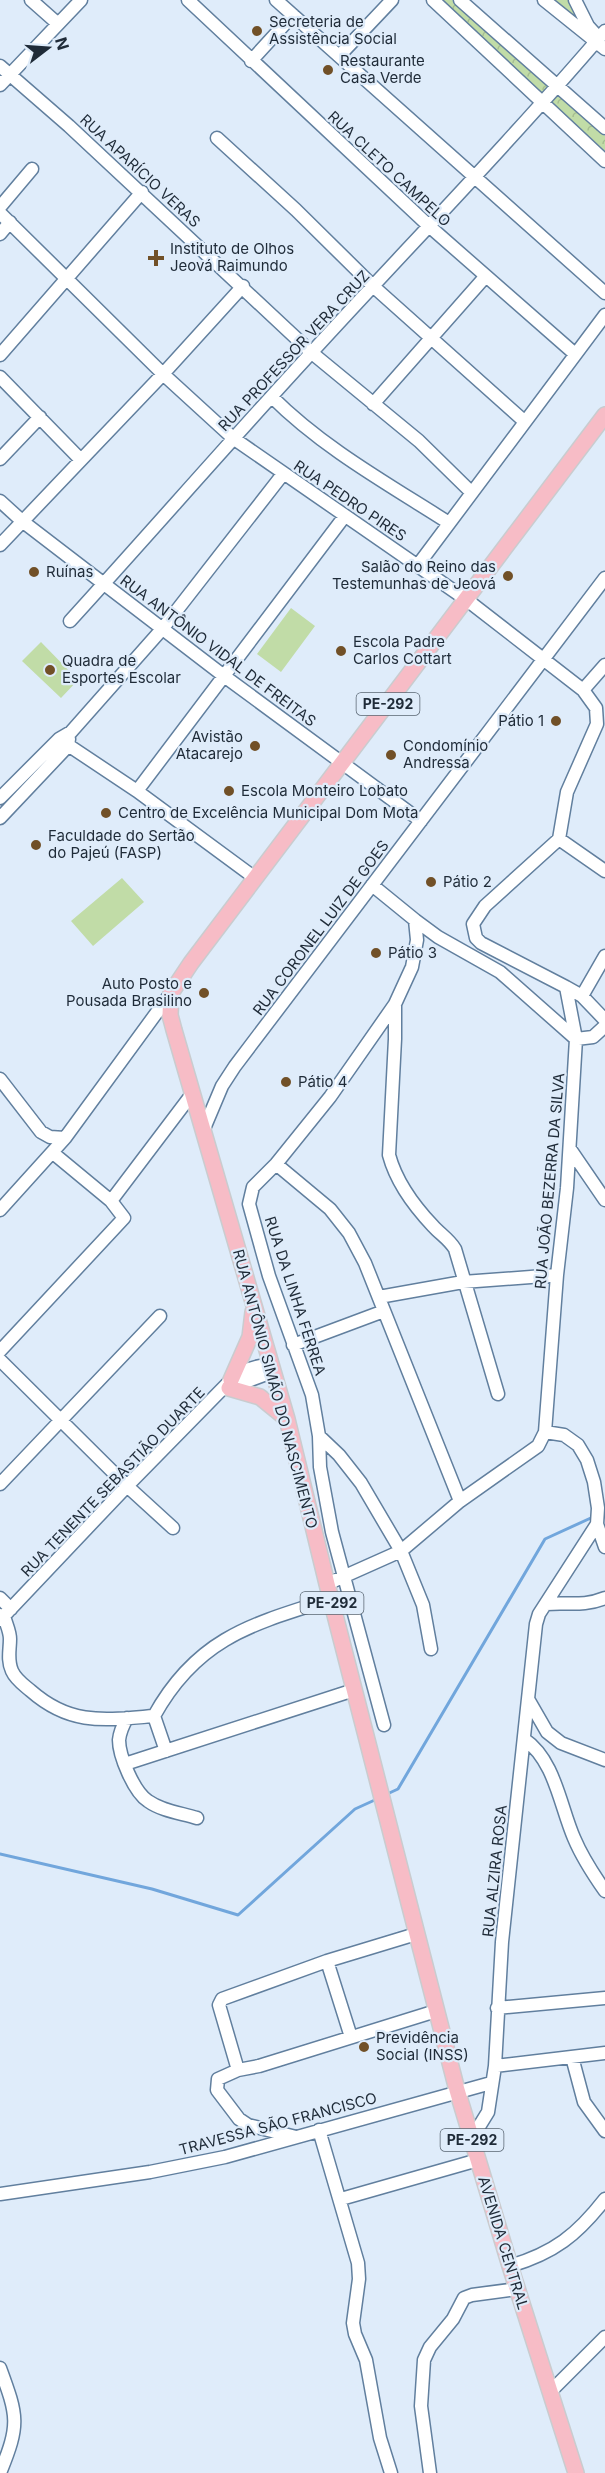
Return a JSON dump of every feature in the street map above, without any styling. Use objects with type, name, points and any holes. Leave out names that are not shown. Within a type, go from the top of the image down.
[{"type":"main road","name":"PE-292","points":[[171,993],[342,762],[605,415]]},
{"type":"main road","name":"RUA ANTÔNIO SIMÃO DO NASCIMENTO","points":[[171,993],[170,1015],[286,1419],[383,1803]]},
{"type":"main road","points":[[254,1306],[250,1337],[228,1386],[260,1397],[286,1419]]},
{"type":"main road","name":"AVENIDA CENTRAL","points":[[383,1803],[457,2090],[576,2473]]},
{"type":"street","points":[[31,0],[57,23]]},
{"type":"street","points":[[0,85],[81,0]]},
{"type":"street","name":"RUA CLETO CAMPELO","points":[[188,0],[429,226],[575,354]]},
{"type":"street","points":[[276,0],[605,293]]},
{"type":"street","points":[[340,55],[392,0]]},
{"type":"street","points":[[433,0],[605,161]]},
{"type":"street","points":[[460,0],[605,128]]},
{"type":"street","points":[[544,0],[601,40]]},
{"type":"street","points":[[575,0],[588,26],[601,40]]},
{"type":"street","points":[[251,61],[293,15]]},
{"type":"street","name":"RUA PROFESSOR VERA CRUZ","points":[[70,621],[234,438],[601,40]]},
{"type":"street","name":"RUA APARÍCIO VERAS","points":[[0,66],[142,192],[312,353],[419,441],[471,492]]},
{"type":"street","points":[[217,138],[296,210],[374,287],[524,421]]},
{"type":"street","points":[[0,207],[33,169]]},
{"type":"street","points":[[0,356],[142,192]]},
{"type":"street","name":"RUA PEDRO PIRES","points":[[0,213],[163,374],[234,438],[344,517],[467,600],[583,690]]},
{"type":"street","points":[[0,234],[10,222]]},
{"type":"street","points":[[373,404],[485,277]]},
{"type":"street","points":[[0,545],[163,374],[243,286]]},
{"type":"street","points":[[418,565],[605,315]]},
{"type":"street","points":[[0,377],[81,459]]},
{"type":"street","points":[[272,397],[289,414],[332,446],[449,523]]},
{"type":"street","points":[[0,459],[40,417]]},
{"type":"street","points":[[0,818],[71,732],[163,628],[283,474]]},
{"type":"street","name":"RUA ANTÔNIO VIDAL DE FREITAS","points":[[0,501],[22,521],[224,676],[421,821]]},
{"type":"street","points":[[138,791],[344,517]]},
{"type":"street","name":"RUA CORONEL LUIZ DE GOES","points":[[203,1131],[222,1086],[235,1066],[605,578]]},
{"type":"street","points":[[605,665],[583,690],[596,708],[596,727],[567,792],[559,839],[485,906],[477,916],[473,930],[476,938],[488,948],[522,962],[582,996],[605,1020]]},
{"type":"street","points":[[63,742],[138,791],[255,878]]},
{"type":"street","points":[[0,798],[63,742]]},
{"type":"street","points":[[559,839],[605,871]]},
{"type":"street","points":[[372,885],[438,937],[500,972],[576,1039],[593,1037],[605,1026]]},
{"type":"street","name":"RUA DA LINHA FERREA","points":[[384,1725],[344,1578],[322,1484],[318,1447],[320,1436],[312,1395],[269,1276],[249,1204],[253,1187],[276,1164],[330,1097],[395,1004],[412,967],[417,940],[415,920]]},
{"type":"street","points":[[582,996],[605,956]]},
{"type":"street","name":"RUA JOÃO BEZERRA DA SILVA","points":[[459,1501],[538,1446],[545,1432],[557,1275],[567,1188],[576,1039],[566,987]]},
{"type":"street","points":[[0,1209],[65,1138],[171,993]]},
{"type":"street","points":[[395,1004],[389,1155],[398,1177],[423,1215],[452,1244],[498,1394]]},
{"type":"street","points":[[0,1079],[41,1132],[50,1137],[65,1138]]},
{"type":"street","points":[[111,1201],[192,1094]]},
{"type":"street","points":[[570,1149],[605,1200]]},
{"type":"street","points":[[0,1350],[123,1219],[124,1215],[111,1201],[53,1153]]},
{"type":"street","points":[[154,1716],[179,1680],[201,1657],[224,1640],[329,1592],[344,1578],[401,1551],[459,1501],[365,1263],[330,1209],[276,1164]]},
{"type":"street","points":[[567,1188],[591,1179]]},
{"type":"street","points":[[379,1297],[463,1282],[557,1275]]},
{"type":"street","points":[[293,1345],[384,1311]]},
{"type":"street","points":[[0,1484],[160,1316]]},
{"type":"street","points":[[0,1360],[60,1421],[173,1528]]},
{"type":"street","name":"RUA TENENTE SEBASTIÃO DUARTE","points":[[4,1618],[127,1486],[242,1371],[261,1365],[271,1365]]},
{"type":"street","points":[[545,1432],[564,1435],[572,1439],[578,1444],[587,1460],[597,1492],[597,1524],[605,1547]]},
{"type":"street","points":[[320,1436],[339,1455],[361,1484],[401,1551],[423,1605],[431,1649]]},
{"type":"street","name":"RUA ALZIRA ROSA","points":[[472,2138],[488,2112],[495,2066],[502,1942],[536,1624],[546,1604],[597,1524]]},
{"type":"street","points":[[0,1598],[10,1634],[9,1662],[12,1672],[41,1700],[55,1710],[83,1718],[154,1716]]},
{"type":"street","points":[[546,1604],[565,1602],[583,1605],[605,1598]]},
{"type":"street","points":[[126,1764],[354,1690]]},
{"type":"street","points":[[528,1699],[547,1732],[578,1752],[605,1760]]},
{"type":"street","points":[[154,1716],[166,1751]]},
{"type":"street","points":[[127,1718],[119,1737],[126,1764],[140,1794],[149,1802],[197,1818]]},
{"type":"street","points":[[524,1739],[541,1754],[574,1838],[605,1891]]},
{"type":"street","points":[[238,2070],[219,2004],[222,1999],[416,1934]]},
{"type":"street","points":[[327,1962],[351,2037]]},
{"type":"street","points":[[498,2008],[605,1998]]},
{"type":"street","points":[[298,2137],[257,2128],[239,2119],[216,2086],[218,2079],[238,2070],[259,2066],[436,2011]]},
{"type":"street","points":[[495,2066],[605,2053]]},
{"type":"street","points":[[572,2056],[584,2102],[605,2131]]},
{"type":"street","name":"TRAVESSA SÃO FRANCISCO","points":[[0,2194],[150,2172],[225,2157],[491,2082]]},
{"type":"street","points":[[318,2130],[341,2199],[358,2263],[359,2279],[353,2323],[366,2360],[380,2438],[391,2473]]},
{"type":"street","points":[[341,2199],[478,2160]]},
{"type":"street","points":[[510,2266],[532,2259],[570,2237],[586,2223],[605,2199]]},
{"type":"street","points":[[430,2473],[421,2406],[424,2360],[430,2347],[453,2319],[464,2298],[517,2289]]},
{"type":"street","points":[[550,2392],[605,2337]]},
{"type":"street","points":[[0,2368],[13,2402],[15,2415],[12,2440],[0,2472]]},
{"type":"green space","points":[[438,0],[452,0],[605,136],[605,151]]},
{"type":"green space","points":[[551,0],[570,0],[580,24]]},
{"type":"green space","points":[[291,608],[315,626],[281,672],[257,654]]},
{"type":"green space","name":"Quadra de Esportes Escolar","points":[[41,642],[78,680],[61,698],[22,661]]},
{"type":"green space","points":[[122,878],[144,902],[93,946],[71,921]]},
{"type":"waterway","points":[[385,1795],[398,1789],[545,1539],[593,1517]]},
{"type":"waterway","points":[[0,1854],[152,1889],[238,1915],[355,1809],[377,1799]]},
{"type":"place","name":"Secreteria de Assistência Social","points":[[257,31]]},
{"type":"place","name":"Restaurante Casa Verde","points":[[328,70]]},
{"type":"place","name":"Instituto de Olhos Jeová Raimundo","points":[[156,258]]},
{"type":"place","name":"Ruínas","points":[[34,572]]},
{"type":"place","name":"Salão do Reino das Testemunhas de Jeová","points":[[508,576]]},
{"type":"place","name":"Escola Padre Carlos Cottart","points":[[341,651]]},
{"type":"place","name":"Quadra de Esportes Escolar","points":[[50,670]]},
{"type":"place","name":"Pátio 1","points":[[556,721]]},
{"type":"place","name":"Avistão Atacarejo","points":[[255,746]]},
{"type":"place","name":"Condomínio Andressa","points":[[391,755]]},
{"type":"place","name":"Escola Monteiro Lobato","points":[[229,791]]},
{"type":"place","name":"Centro de Excelência Municipal Dom Mota","points":[[106,813]]},
{"type":"place","name":"Faculdade do Sertão do Pajeú (FASP)","points":[[36,845]]},
{"type":"place","name":"Pátio 2","points":[[431,882]]},
{"type":"place","name":"Pátio 3","points":[[376,953]]},
{"type":"place","name":"Auto Posto e Pousada Brasilino","points":[[204,993]]},
{"type":"place","name":"Pátio 4","points":[[286,1082]]},
{"type":"place","name":"Previdência Social (INSS)","points":[[364,2047]]}]
